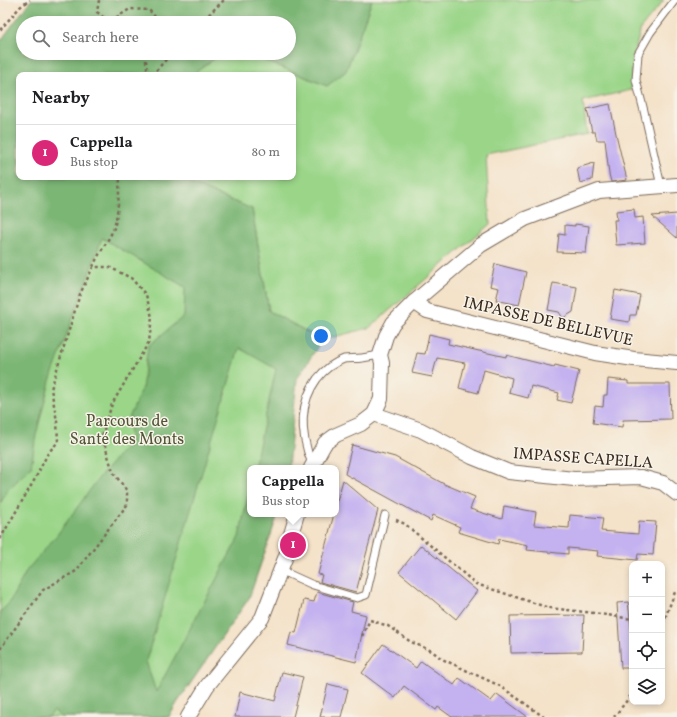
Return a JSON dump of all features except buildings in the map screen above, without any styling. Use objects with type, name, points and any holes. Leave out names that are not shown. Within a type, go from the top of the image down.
[{"type":"street","points":[[313,465],[325,443],[336,435],[361,424],[374,414],[381,399],[382,363],[380,355],[386,336],[393,323],[414,302],[481,245],[525,219],[599,191],[669,185]]},
{"type":"street","name":"IMPASSE DE BELLEVUE","points":[[414,302],[427,311],[594,353],[677,363]]},
{"type":"street","name":"IMPASSE CAPELLA","points":[[374,414],[421,430],[472,457],[509,472],[574,479],[641,477],[663,483],[677,494]]},
{"type":"street","points":[[188,717],[207,686],[262,618],[289,548],[289,541],[296,517]]},
{"type":"lane","points":[[669,185],[644,111],[636,80],[638,54],[650,33],[675,0]]},
{"type":"lane","points":[[312,465],[306,448],[303,424],[307,396],[313,385],[322,373],[332,365],[345,359],[380,355]]},
{"type":"lane","points":[[280,570],[320,588],[357,598],[366,595],[385,515]]},
{"type":"path","points":[[0,30],[20,7],[30,0]]},
{"type":"path","points":[[98,0],[97,12],[102,16]]},
{"type":"path","points":[[207,16],[224,0]]},
{"type":"path","points":[[119,16],[130,9],[149,10],[154,16]]},
{"type":"path","points":[[146,60],[148,72]]},
{"type":"path","points":[[155,72],[166,60]]},
{"type":"path","points":[[0,539],[36,479],[48,453],[58,442],[57,421],[51,389],[80,294],[96,258],[114,228],[119,197],[120,180]]},
{"type":"path","points":[[0,649],[43,590],[76,571],[127,506],[127,492],[113,472],[102,436],[112,404],[149,342],[152,317],[146,295],[132,278],[109,267],[93,267]]},
{"type":"path","points":[[385,515],[405,524],[476,584],[549,608],[594,612],[629,618]]},
{"type":"path","points":[[665,618],[677,591]]},
{"type":"path","points":[[362,636],[370,620],[388,626],[411,642],[432,651],[442,659],[500,686],[544,717]]},
{"type":"path","points":[[614,717],[629,698]]},
{"type":"green space","name":"Parcours de Santé des Monts","points":[[31,0],[372,0],[346,71],[327,86],[264,60],[296,60],[296,16],[19,16]]},
{"type":"green space","points":[[372,0],[664,0],[641,28],[633,58],[631,90],[583,101],[587,134],[486,155],[490,224],[369,328],[322,340],[269,311],[252,209],[182,180],[296,180],[296,73],[327,86],[346,71]]},
{"type":"green space","name":"Parcours de Santé des Monts","points":[[16,20],[16,60],[212,60],[196,72],[16,72],[16,180],[182,180],[252,209],[269,311],[322,340],[297,379],[288,465],[255,465],[276,369],[239,348],[146,661],[156,692],[239,537],[247,501],[247,517],[277,517],[249,598],[169,717],[61,717],[54,711],[49,717],[0,717],[0,612],[9,603],[27,570],[57,535],[98,479],[131,441],[128,420],[142,389],[148,346],[184,316],[185,287],[102,238],[50,381],[36,435],[31,467],[8,490],[0,504],[0,40]]},
{"type":"green space","points":[[212,60],[264,60],[293,72],[196,72]]},
{"type":"green space","name":"Parcours de Santé des Monts","points":[[0,169],[102,237],[185,287],[276,369],[288,465],[247,465],[247,517],[277,517],[249,598],[169,717],[0,717]]},
{"type":"place","name":"Cappella","points":[[293,545]]}]
